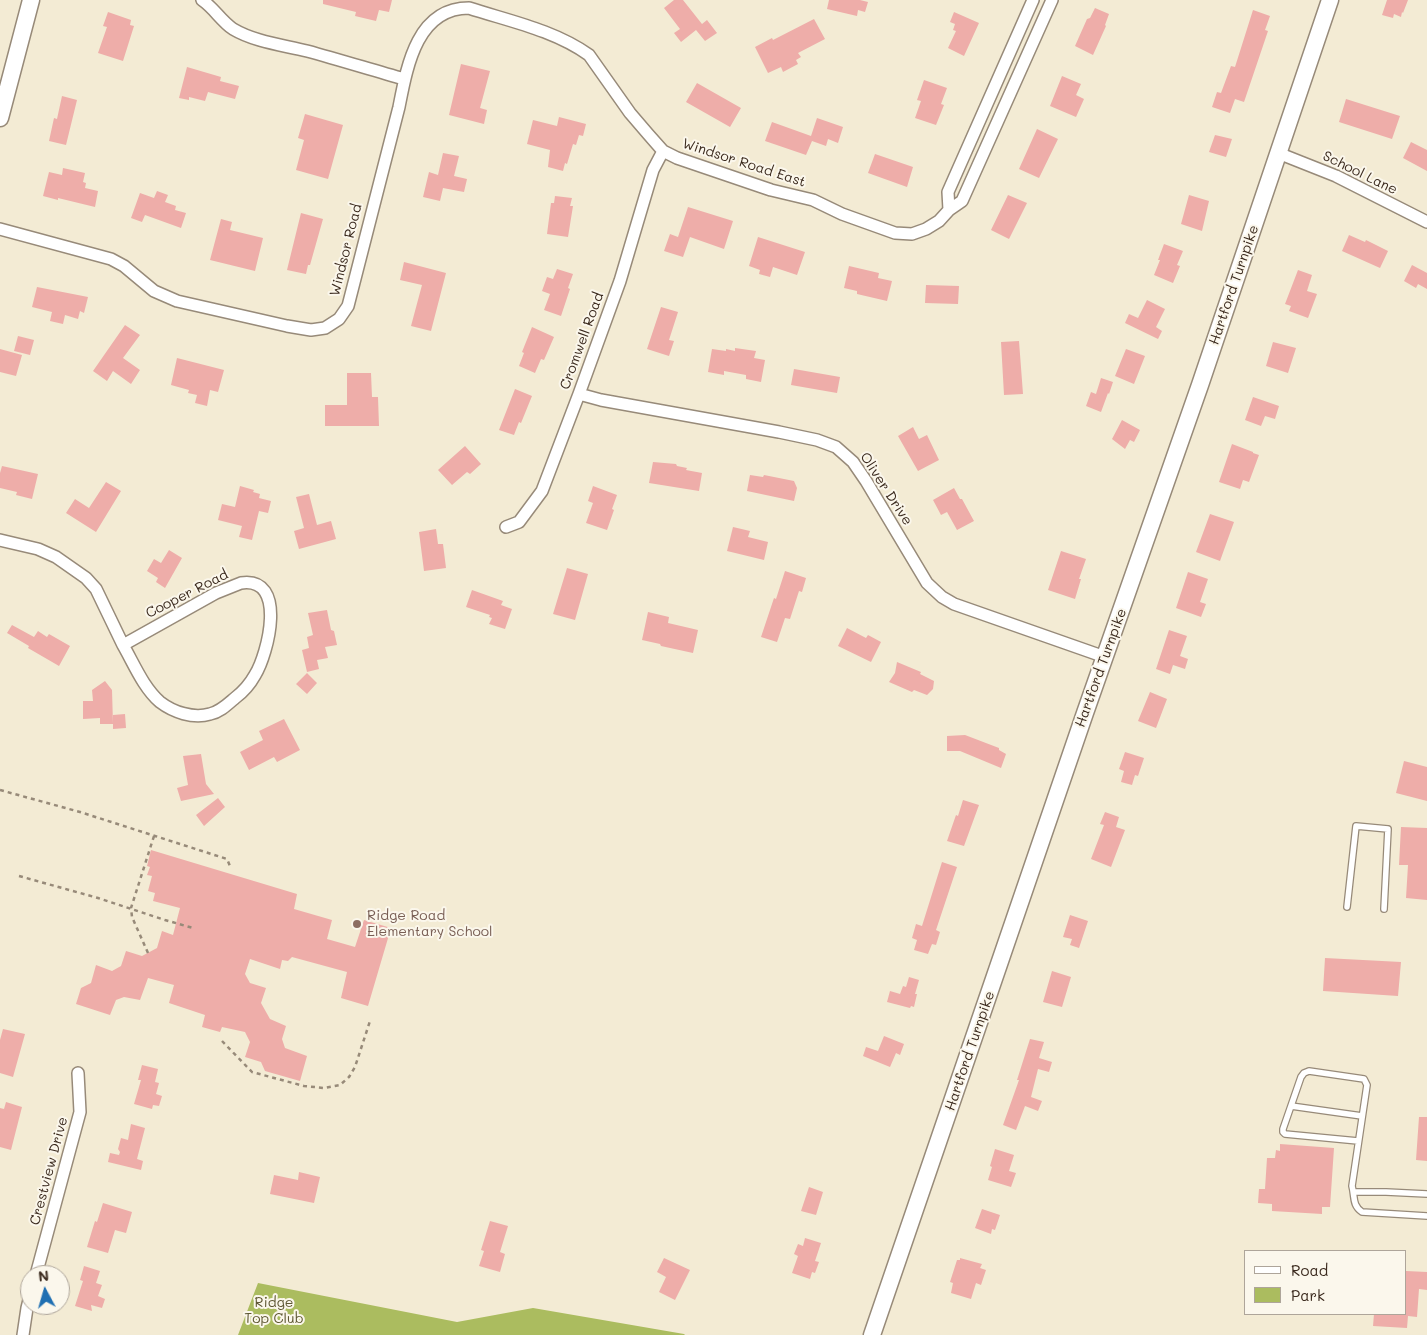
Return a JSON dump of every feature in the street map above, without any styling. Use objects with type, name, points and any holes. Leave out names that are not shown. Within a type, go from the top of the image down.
[{"type":"main road","points":[[0,118],[31,0]]},
{"type":"main road","name":"Hartford Turnpike","points":[[872,1335],[1082,722],[1200,385],[1330,0]]},
{"type":"street","points":[[202,0],[232,28],[250,37],[404,79]]},
{"type":"street","points":[[949,210],[948,192],[1034,0]]},
{"type":"street","name":"Windsor Road East","points":[[404,79],[417,40],[426,27],[438,16],[460,8],[469,8],[548,33],[589,55],[630,113],[663,151],[677,158],[771,190],[813,200],[842,214],[895,232],[912,234],[939,221],[962,200],[1052,0]]},
{"type":"street","name":"Windsor Road","points":[[0,229],[111,259],[124,266],[154,291],[177,301],[311,330],[325,328],[339,319],[348,306],[399,106],[404,79]]},
{"type":"street","name":"Cromwell Road","points":[[506,527],[518,522],[542,491],[620,281],[653,170],[663,151]]},
{"type":"street","name":"School Lane","points":[[1278,153],[1336,176],[1427,222]]},
{"type":"street","name":"Oliver Drive","points":[[579,394],[601,400],[779,432],[817,440],[836,447],[853,462],[866,481],[927,584],[942,596],[963,607],[1105,657]]},
{"type":"street","name":"Cooper Road","points":[[0,540],[38,549],[56,557],[86,578],[96,590],[123,644],[142,679],[159,701],[169,708],[183,713],[199,716],[211,714],[224,707],[240,694],[255,675],[264,655],[271,624],[270,606],[266,595],[258,586],[249,582],[236,584],[123,644]]},
{"type":"street","name":"Crestview Drive","points":[[39,1265],[80,1112],[78,1073]]},
{"type":"street","points":[[23,1335],[26,1315]]},
{"type":"lane","points":[[1348,907],[1356,826],[1388,829],[1384,909]]},
{"type":"lane","points":[[1358,1141],[1285,1134],[1283,1132],[1304,1073],[1364,1079],[1367,1085],[1352,1186],[1354,1203],[1357,1208],[1362,1212],[1427,1216]]},
{"type":"lane","points":[[1291,1106],[1362,1116]]},
{"type":"lane","points":[[1354,1192],[1427,1194]]},
{"type":"path","points":[[0,790],[80,812],[227,859],[230,866]]},
{"type":"path","points":[[148,953],[132,916],[131,908],[154,836]]},
{"type":"path","points":[[19,876],[193,928]]},
{"type":"path","points":[[222,1041],[252,1072],[304,1086],[324,1088],[340,1085],[349,1077],[355,1067],[370,1021]]},
{"type":"green space","name":"Ridge Top Club","points":[[258,1283],[457,1322],[533,1308],[685,1335],[238,1335]]},
{"type":"building","points":[[323,0],[392,0],[389,12],[379,10],[376,21],[355,16],[356,12],[323,4]]},
{"type":"building","points":[[674,0],[683,0],[702,24],[707,20],[717,33],[705,41],[696,30],[681,42],[674,33],[680,29],[664,8]]},
{"type":"building","points":[[829,0],[860,0],[868,2],[865,12],[858,10],[857,16],[827,9]]},
{"type":"building","points":[[1387,0],[1408,0],[1401,17],[1394,14],[1393,18],[1382,15]]},
{"type":"building","points":[[1095,8],[1109,14],[1106,26],[1093,55],[1075,46],[1087,19],[1090,18]]},
{"type":"building","points":[[1253,10],[1270,16],[1265,30],[1268,31],[1244,102],[1235,99],[1230,113],[1212,107],[1217,92],[1221,93],[1231,66],[1235,67]]},
{"type":"building","points":[[108,12],[131,20],[130,25],[134,26],[123,61],[98,53],[107,27],[103,26]]},
{"type":"building","points":[[954,12],[979,23],[964,56],[948,48],[956,31],[953,30],[955,24],[950,22]]},
{"type":"building","points":[[814,19],[825,39],[798,53],[801,57],[796,60],[798,64],[783,72],[781,67],[768,73],[755,47]]},
{"type":"building","points":[[461,64],[490,71],[480,108],[487,110],[484,124],[449,115]]},
{"type":"building","points":[[187,67],[221,77],[220,81],[239,86],[235,99],[208,92],[205,101],[189,97],[189,100],[179,98]]},
{"type":"building","points":[[1062,76],[1081,84],[1076,95],[1084,99],[1076,117],[1050,106]]},
{"type":"building","points":[[924,80],[947,88],[941,104],[944,105],[936,125],[915,118],[921,101],[917,100]]},
{"type":"building","points":[[697,83],[741,108],[730,127],[686,102]]},
{"type":"building","points":[[62,96],[77,100],[66,145],[49,141],[54,118],[57,119]]},
{"type":"building","points":[[1346,99],[1400,116],[1392,139],[1339,122]]},
{"type":"building","points":[[305,114],[343,125],[328,179],[296,170],[304,140],[298,138]]},
{"type":"building","points":[[559,117],[586,124],[583,136],[579,135],[576,145],[573,144],[563,171],[548,167],[550,150],[527,144],[533,120],[557,126]]},
{"type":"building","points":[[817,118],[843,127],[838,143],[828,139],[826,146],[812,141],[806,155],[765,141],[772,122],[811,136]]},
{"type":"building","points":[[1037,129],[1058,139],[1039,178],[1019,169]]},
{"type":"building","points":[[1215,135],[1232,139],[1226,157],[1209,152]]},
{"type":"building","points":[[1411,142],[1427,150],[1427,171],[1403,158]]},
{"type":"building","points":[[443,153],[459,156],[454,176],[467,179],[464,192],[443,188],[440,201],[423,197],[429,172],[438,175]]},
{"type":"building","points":[[875,154],[913,167],[907,187],[868,173]]},
{"type":"building","points":[[63,168],[85,173],[83,182],[86,183],[85,188],[98,191],[95,207],[43,196],[49,172],[62,175]]},
{"type":"building","points":[[157,191],[168,195],[165,202],[176,206],[175,210],[186,213],[181,228],[145,215],[142,222],[131,218],[140,193],[154,198]]},
{"type":"building","points":[[1008,195],[1027,203],[1009,239],[991,230]]},
{"type":"building","points":[[1189,195],[1209,201],[1202,231],[1181,224]]},
{"type":"building","points":[[555,196],[572,198],[570,206],[573,206],[568,237],[547,234],[551,203],[554,203]]},
{"type":"building","points":[[688,207],[733,221],[724,249],[690,237],[683,257],[664,251],[670,234],[678,237]]},
{"type":"building","points":[[301,213],[323,219],[306,274],[287,270]]},
{"type":"building","points":[[221,219],[232,222],[230,230],[263,238],[255,271],[210,260]]},
{"type":"building","points":[[1349,235],[1365,242],[1366,240],[1388,251],[1380,268],[1342,251]]},
{"type":"building","points":[[758,237],[805,252],[797,275],[773,267],[770,277],[759,274],[760,270],[749,266]]},
{"type":"building","points":[[1164,244],[1183,251],[1177,265],[1180,266],[1173,283],[1154,275]]},
{"type":"building","points":[[404,262],[446,273],[431,331],[411,326],[422,285],[400,280]]},
{"type":"building","points":[[1412,265],[1427,273],[1427,289],[1418,284],[1416,288],[1404,281]]},
{"type":"building","points":[[849,266],[879,273],[878,278],[892,281],[887,301],[857,294],[857,291],[844,288]]},
{"type":"building","points":[[557,269],[573,274],[561,316],[544,310],[550,294],[542,291],[547,277],[553,279]]},
{"type":"building","points":[[1298,270],[1312,275],[1307,291],[1317,294],[1308,318],[1289,311],[1291,306],[1285,304]]},
{"type":"building","points":[[926,285],[959,286],[958,304],[925,303]]},
{"type":"building","points":[[37,287],[88,297],[84,313],[80,311],[78,319],[65,315],[63,324],[50,321],[52,312],[32,307]]},
{"type":"building","points":[[1147,300],[1165,309],[1156,327],[1162,331],[1158,339],[1125,323],[1129,314],[1138,318]]},
{"type":"building","points":[[661,307],[678,312],[669,340],[674,341],[669,356],[647,349]]},
{"type":"building","points":[[125,325],[140,335],[123,358],[140,370],[131,384],[113,371],[107,381],[93,371]]},
{"type":"building","points":[[532,327],[554,337],[544,360],[541,359],[535,373],[519,366],[524,353],[522,352]]},
{"type":"building","points":[[18,336],[34,340],[30,355],[14,351]]},
{"type":"building","points":[[1019,341],[1023,394],[1004,395],[1001,342]]},
{"type":"building","points":[[1273,342],[1296,348],[1288,373],[1266,366]]},
{"type":"building","points":[[735,348],[756,351],[754,358],[765,360],[761,382],[746,379],[746,375],[724,371],[724,375],[708,372],[712,349],[735,351]]},
{"type":"building","points":[[0,349],[22,355],[16,376],[0,372]]},
{"type":"building","points":[[1126,349],[1145,356],[1134,384],[1115,376]]},
{"type":"building","points":[[177,358],[224,370],[218,392],[210,390],[207,406],[195,403],[197,395],[188,393],[189,390],[171,385]]},
{"type":"building","points":[[794,369],[840,377],[837,393],[791,385]]},
{"type":"building","points":[[347,373],[371,373],[372,397],[378,397],[379,426],[325,426],[325,405],[347,405]]},
{"type":"building","points":[[1101,378],[1113,382],[1101,412],[1086,406],[1091,392],[1096,394]]},
{"type":"building","points":[[515,389],[532,396],[514,435],[499,430]]},
{"type":"building","points":[[1253,397],[1279,406],[1275,419],[1265,416],[1261,426],[1245,420]]},
{"type":"building","points":[[1122,420],[1140,430],[1134,442],[1130,440],[1125,449],[1112,439]]},
{"type":"building","points":[[913,427],[919,439],[927,435],[939,460],[918,471],[898,436]]},
{"type":"building","points":[[1232,444],[1259,455],[1249,482],[1243,480],[1240,489],[1219,482]]},
{"type":"building","points":[[465,446],[481,464],[470,474],[467,472],[452,485],[438,470]]},
{"type":"building","points":[[653,462],[676,464],[677,466],[687,468],[686,470],[702,473],[699,491],[649,483]]},
{"type":"building","points":[[2,466],[38,474],[32,499],[16,495],[17,492],[0,488]]},
{"type":"building","points":[[750,475],[763,477],[764,475],[794,481],[797,488],[794,501],[747,491]]},
{"type":"building","points":[[106,482],[121,491],[96,532],[66,513],[75,499],[89,508]]},
{"type":"building","points":[[240,486],[254,490],[253,492],[260,494],[259,498],[271,501],[268,513],[259,511],[252,540],[239,537],[242,526],[218,520],[222,504],[235,507]]},
{"type":"building","points":[[593,486],[617,495],[607,530],[586,523],[593,503],[588,501]]},
{"type":"building","points":[[954,488],[974,521],[957,530],[947,512],[941,515],[933,500]]},
{"type":"building","points":[[309,494],[317,525],[331,521],[336,539],[299,549],[294,531],[304,528],[296,497]]},
{"type":"building","points":[[1210,514],[1234,522],[1220,561],[1196,552]]},
{"type":"building","points":[[733,527],[750,531],[748,537],[768,542],[764,560],[727,551]]},
{"type":"building","points":[[436,529],[438,544],[443,544],[446,568],[424,571],[419,532]]},
{"type":"building","points":[[169,550],[182,558],[165,588],[156,582],[158,578],[147,571],[154,559],[161,563]]},
{"type":"building","points":[[1061,551],[1086,559],[1075,599],[1048,590]]},
{"type":"building","points":[[567,568],[588,574],[575,620],[553,614]]},
{"type":"building","points":[[785,571],[806,578],[802,592],[799,591],[790,619],[785,618],[777,642],[761,637]]},
{"type":"building","points":[[1188,572],[1208,579],[1200,602],[1206,604],[1201,617],[1176,608]]},
{"type":"building","points":[[472,590],[503,601],[501,605],[512,609],[505,629],[489,624],[492,618],[489,617],[490,615],[466,607]]},
{"type":"building","points":[[327,610],[331,630],[334,631],[337,645],[325,647],[328,658],[317,660],[319,669],[307,672],[302,650],[309,648],[307,637],[313,635],[308,613]]},
{"type":"building","points":[[648,612],[669,617],[668,623],[698,630],[693,653],[642,640]]},
{"type":"building","points":[[12,625],[34,637],[38,631],[47,637],[49,634],[70,646],[59,666],[7,633]]},
{"type":"building","points":[[847,628],[866,638],[868,635],[881,642],[871,662],[838,646]]},
{"type":"building","points":[[1169,630],[1187,636],[1180,656],[1188,659],[1185,669],[1173,665],[1170,674],[1156,669]]},
{"type":"building","points":[[897,662],[921,672],[920,674],[934,681],[933,689],[927,695],[914,690],[912,692],[889,682],[895,673]]},
{"type":"building","points":[[307,673],[317,683],[307,694],[296,684]]},
{"type":"building","points":[[105,681],[112,690],[113,724],[100,724],[100,718],[83,719],[83,701],[93,701],[92,690]]},
{"type":"building","points":[[1150,692],[1167,699],[1156,728],[1138,721]]},
{"type":"building","points":[[125,714],[126,728],[113,729],[113,715]]},
{"type":"building","points":[[284,719],[300,750],[277,762],[274,757],[249,770],[240,752],[263,740],[259,731]]},
{"type":"building","points":[[965,735],[999,748],[999,750],[1006,754],[1001,768],[960,751],[947,751],[947,736]]},
{"type":"building","points":[[1125,752],[1144,758],[1138,776],[1135,775],[1132,785],[1121,782],[1124,771],[1119,769]]},
{"type":"building","points":[[201,754],[206,784],[214,794],[181,801],[177,788],[188,785],[183,756]]},
{"type":"building","points":[[1404,761],[1427,767],[1427,801],[1396,793]]},
{"type":"building","points":[[218,798],[225,807],[204,826],[196,815]]},
{"type":"building","points":[[963,800],[979,805],[964,846],[947,841]]},
{"type":"building","points":[[1105,812],[1119,817],[1116,827],[1125,830],[1111,867],[1091,859],[1104,825],[1100,824]]},
{"type":"building","points":[[1401,827],[1427,828],[1427,900],[1406,898],[1408,865],[1399,865]]},
{"type":"building","points":[[151,850],[297,894],[294,909],[332,920],[327,939],[355,947],[364,920],[391,928],[368,1006],[341,998],[347,972],[292,957],[288,961],[282,960],[280,969],[250,959],[245,974],[250,983],[266,988],[261,1003],[270,1019],[286,1026],[282,1039],[285,1048],[307,1056],[300,1081],[265,1071],[261,1062],[245,1057],[250,1042],[245,1032],[222,1027],[220,1032],[202,1027],[205,1015],[169,1003],[174,985],[148,978],[140,1000],[124,997],[116,1000],[110,1015],[76,1004],[81,988],[91,983],[96,965],[112,971],[121,966],[126,951],[142,956],[157,948],[162,931],[173,935],[180,908],[153,901],[155,893],[148,891],[152,876],[147,875],[150,867],[147,866]]},
{"type":"building","points":[[942,862],[957,867],[936,930],[940,932],[936,945],[932,944],[928,954],[914,950],[917,940],[912,938],[916,924],[922,926]]},
{"type":"building","points":[[1070,915],[1088,921],[1079,948],[1070,945],[1072,939],[1063,937]]},
{"type":"building","points":[[1325,958],[1401,962],[1398,996],[1323,991]]},
{"type":"building","points":[[1052,971],[1071,977],[1062,1007],[1043,1002]]},
{"type":"building","points":[[909,977],[919,980],[914,1007],[911,1006],[910,1008],[887,1002],[890,991],[900,994],[903,986],[906,987]]},
{"type":"building","points":[[3,1029],[25,1034],[13,1077],[0,1073],[0,1040]]},
{"type":"building","points":[[884,1036],[904,1044],[900,1055],[896,1053],[890,1067],[863,1056],[866,1047],[878,1051]]},
{"type":"building","points":[[1030,1039],[1044,1042],[1039,1058],[1052,1062],[1049,1072],[1038,1069],[1031,1097],[1042,1101],[1038,1111],[1025,1106],[1016,1130],[1003,1125],[1019,1080],[1017,1080]]},
{"type":"building","points":[[142,1065],[158,1069],[155,1082],[159,1083],[156,1094],[162,1096],[159,1106],[153,1105],[152,1109],[134,1104],[141,1080],[138,1080]]},
{"type":"building","points":[[6,1102],[22,1107],[11,1150],[0,1147],[0,1108],[4,1109]]},
{"type":"building","points":[[1419,1117],[1427,1117],[1427,1161],[1416,1160]]},
{"type":"building","points":[[131,1124],[145,1128],[137,1159],[143,1161],[141,1170],[108,1162],[110,1153],[119,1155],[118,1149],[121,1138],[128,1140]]},
{"type":"building","points":[[1280,1144],[1334,1148],[1330,1207],[1322,1207],[1322,1214],[1272,1211],[1272,1204],[1258,1203],[1259,1189],[1265,1189],[1267,1158],[1275,1158],[1276,1150],[1280,1151]]},
{"type":"building","points":[[995,1149],[1014,1155],[1009,1171],[1016,1173],[1011,1187],[988,1180]]},
{"type":"building","points":[[299,1172],[320,1177],[314,1203],[270,1194],[274,1175],[298,1180]]},
{"type":"building","points":[[809,1187],[823,1192],[816,1215],[801,1211]]},
{"type":"building","points":[[103,1203],[132,1212],[126,1233],[115,1230],[108,1253],[87,1247]]},
{"type":"building","points":[[982,1209],[1000,1215],[995,1230],[992,1229],[991,1234],[975,1228]]},
{"type":"building","points":[[490,1221],[508,1226],[500,1252],[505,1254],[500,1272],[479,1266],[484,1251],[481,1250]]},
{"type":"building","points":[[805,1238],[821,1243],[815,1261],[819,1262],[815,1273],[812,1272],[810,1279],[792,1273],[798,1256],[794,1254],[798,1244],[803,1246]]},
{"type":"building","points":[[664,1258],[690,1270],[675,1300],[659,1292],[666,1277],[657,1272]]},
{"type":"building","points":[[960,1258],[982,1264],[980,1268],[986,1270],[981,1285],[976,1283],[971,1299],[951,1293],[953,1283],[950,1282],[957,1260],[960,1260]]},
{"type":"building","points":[[84,1266],[100,1271],[96,1283],[102,1285],[98,1296],[105,1299],[102,1308],[91,1305],[92,1311],[75,1306],[83,1281],[80,1280]]},
{"type":"building","points":[[1407,1271],[1427,1272],[1427,1290],[1419,1289],[1417,1317],[1408,1316],[1407,1328],[1373,1326],[1374,1315],[1407,1315]]},
{"type":"place","name":"Ridge Road Elementary School","points":[[357,924]]}]
